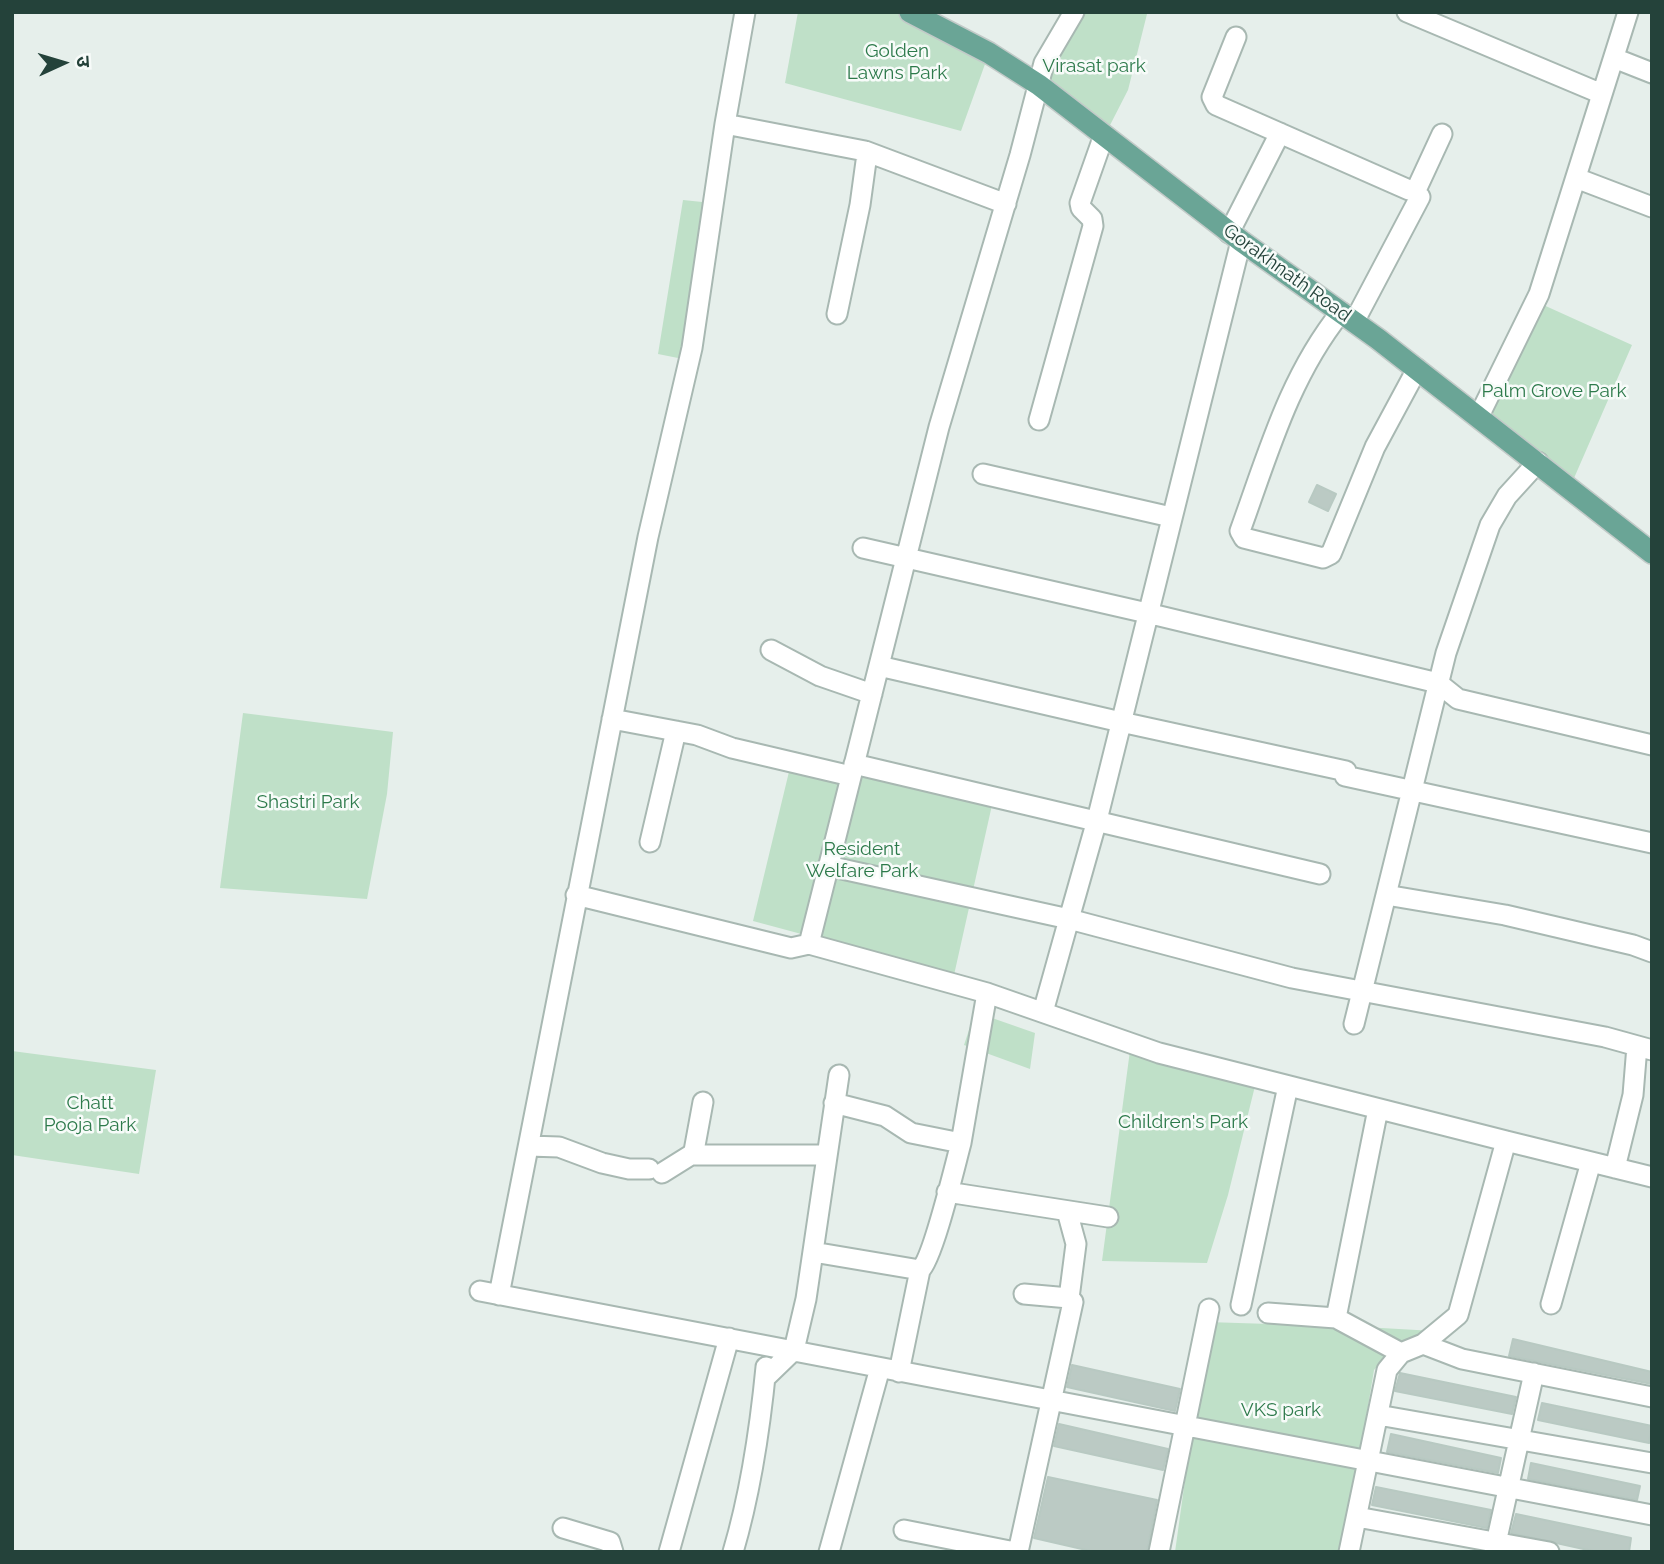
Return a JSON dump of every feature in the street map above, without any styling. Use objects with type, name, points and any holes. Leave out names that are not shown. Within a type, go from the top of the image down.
[{"type":"main road","name":"Gorakhnath Road","points":[[909,12],[989,54],[1039,85],[1235,237],[1479,416],[1652,553]]},
{"type":"street","points":[[745,12],[725,124],[692,348],[648,537],[576,895],[561,929],[529,1146],[490,1293],[1652,1516]]},
{"type":"street","points":[[809,944],[939,427],[1006,204],[1044,63],[1074,12]]},
{"type":"street","points":[[1407,12],[1602,94]]},
{"type":"street","points":[[1479,416],[1539,294],[1628,12]]},
{"type":"street","points":[[1236,37],[1212,97],[1216,106],[1413,190],[1417,188],[1441,134]]},
{"type":"street","points":[[1614,58],[1652,72]]},
{"type":"street","points":[[725,124],[865,151],[1006,204]]},
{"type":"street","points":[[1043,1012],[1097,820],[1171,517],[1235,237],[1280,133]]},
{"type":"street","points":[[1039,420],[1093,226],[1092,219],[1081,208],[1080,203],[1104,135]]},
{"type":"street","points":[[837,314],[860,205],[867,154],[865,151]]},
{"type":"street","points":[[1576,178],[1652,207]]},
{"type":"street","points":[[1417,369],[1375,447],[1331,554],[1322,558],[1244,538],[1240,531],[1301,371],[1321,337],[1347,317],[1420,197]]},
{"type":"street","points":[[1353,1024],[1446,653],[1490,525],[1507,496],[1538,463]]},
{"type":"street","points":[[983,474],[1171,517]]},
{"type":"street","points":[[863,548],[1147,612],[1438,683],[1458,699],[1652,745]]},
{"type":"street","points":[[771,650],[820,676],[872,694]]},
{"type":"street","points":[[879,666],[1346,773],[1411,791],[1652,844]]},
{"type":"street","points":[[612,719],[697,735],[743,751],[853,770],[1097,820],[1320,874]]},
{"type":"street","points":[[650,842],[676,731]]},
{"type":"street","points":[[828,866],[1069,919],[1292,978],[1605,1037],[1644,1048],[1615,1168]]},
{"type":"street","points":[[576,895],[724,933],[791,947],[809,944],[987,993],[1159,1052],[1652,1177]]},
{"type":"street","points":[[1386,895],[1505,915],[1652,951]]},
{"type":"street","points":[[829,1552],[920,1270],[925,1266],[936,1234],[961,1143],[987,993]]},
{"type":"street","points":[[765,1378],[794,1350],[806,1299],[839,1075]]},
{"type":"street","points":[[1241,1305],[1288,1086]]},
{"type":"street","points":[[694,1153],[703,1102]]},
{"type":"street","points":[[834,1103],[885,1116],[911,1133],[961,1143]]},
{"type":"street","points":[[1336,1318],[1378,1109]]},
{"type":"street","points":[[1349,1552],[1387,1370],[1401,1353],[1423,1344],[1458,1315],[1506,1141]]},
{"type":"street","points":[[529,1146],[559,1147],[602,1163],[656,1171],[694,1153]]},
{"type":"street","points":[[694,1153],[699,1156],[826,1156]]},
{"type":"street","points":[[1552,1304],[1591,1163]]},
{"type":"street","points":[[947,1192],[1108,1217]]},
{"type":"street","points":[[1067,1211],[1076,1244],[1069,1298]]},
{"type":"street","points":[[813,1252],[920,1270]]},
{"type":"street","points":[[904,1530],[1016,1552],[1073,1302],[1069,1298],[1024,1294]]},
{"type":"street","points":[[1159,1552],[1209,1309]]},
{"type":"street","points":[[1268,1313],[1336,1318],[1401,1353]]},
{"type":"street","points":[[669,1552],[729,1338]]},
{"type":"street","points":[[1423,1344],[1462,1359],[1652,1397]]},
{"type":"street","points":[[733,1552],[746,1510],[762,1411],[768,1345]]},
{"type":"street","points":[[1495,1547],[1534,1373]]},
{"type":"street","points":[[1378,1415],[1652,1463]]},
{"type":"street","points":[[1357,1517],[1495,1547],[1549,1552]]},
{"type":"street","points":[[563,1528],[610,1542],[613,1552]]},
{"type":"green space","name":"Golden Lawns Park","points":[[798,12],[910,12],[989,53],[961,131],[785,83]]},
{"type":"green space","name":"Virasat park","points":[[1082,12],[1147,14],[1128,90],[1107,131],[1045,84],[1050,65]]},
{"type":"green space","points":[[683,200],[712,203],[688,360],[658,354]]},
{"type":"green space","name":"Palm Grove Park","points":[[1539,303],[1632,345],[1571,485],[1482,416]]},
{"type":"green space","name":"Shastri Park","points":[[243,713],[393,732],[387,794],[367,899],[220,888]]},
{"type":"green space","name":"Resident Welfare Park","points":[[794,751],[992,805],[954,975],[753,921]]},
{"type":"green space","points":[[975,1012],[1035,1033],[1030,1069],[964,1045]]},
{"type":"green space","name":"Children's Park","points":[[1131,1043],[1257,1078],[1228,1195],[1207,1263],[1102,1261]]},
{"type":"green space","name":"Chatt Pooja Park","points":[[12,1051],[156,1070],[139,1174],[12,1155]]},
{"type":"green space","name":"VKS park","points":[[1207,1322],[1434,1331],[1392,1351],[1374,1370],[1344,1552],[1175,1552]]},
{"type":"building","points":[[1317,485],[1336,494],[1328,511],[1309,502]]},
{"type":"building","points":[[1513,1339],[1652,1372],[1652,1384],[1509,1356]]},
{"type":"building","points":[[1072,1365],[1180,1389],[1175,1411],[1067,1387]]},
{"type":"building","points":[[1400,1373],[1516,1397],[1512,1414],[1395,1391]]},
{"type":"building","points":[[1542,1403],[1652,1426],[1649,1443],[1538,1420]]},
{"type":"building","points":[[1059,1424],[1168,1449],[1163,1470],[1054,1446]]},
{"type":"building","points":[[1391,1434],[1501,1458],[1498,1473],[1387,1452]]},
{"type":"building","points":[[1531,1463],[1640,1486],[1637,1500],[1528,1479]]},
{"type":"building","points":[[1048,1477],[1157,1500],[1147,1552],[1095,1552],[1034,1538]]},
{"type":"building","points":[[1376,1487],[1491,1510],[1487,1528],[1372,1505]]},
{"type":"building","points":[[1516,1514],[1631,1538],[1629,1552],[1597,1552],[1511,1533]]}]
